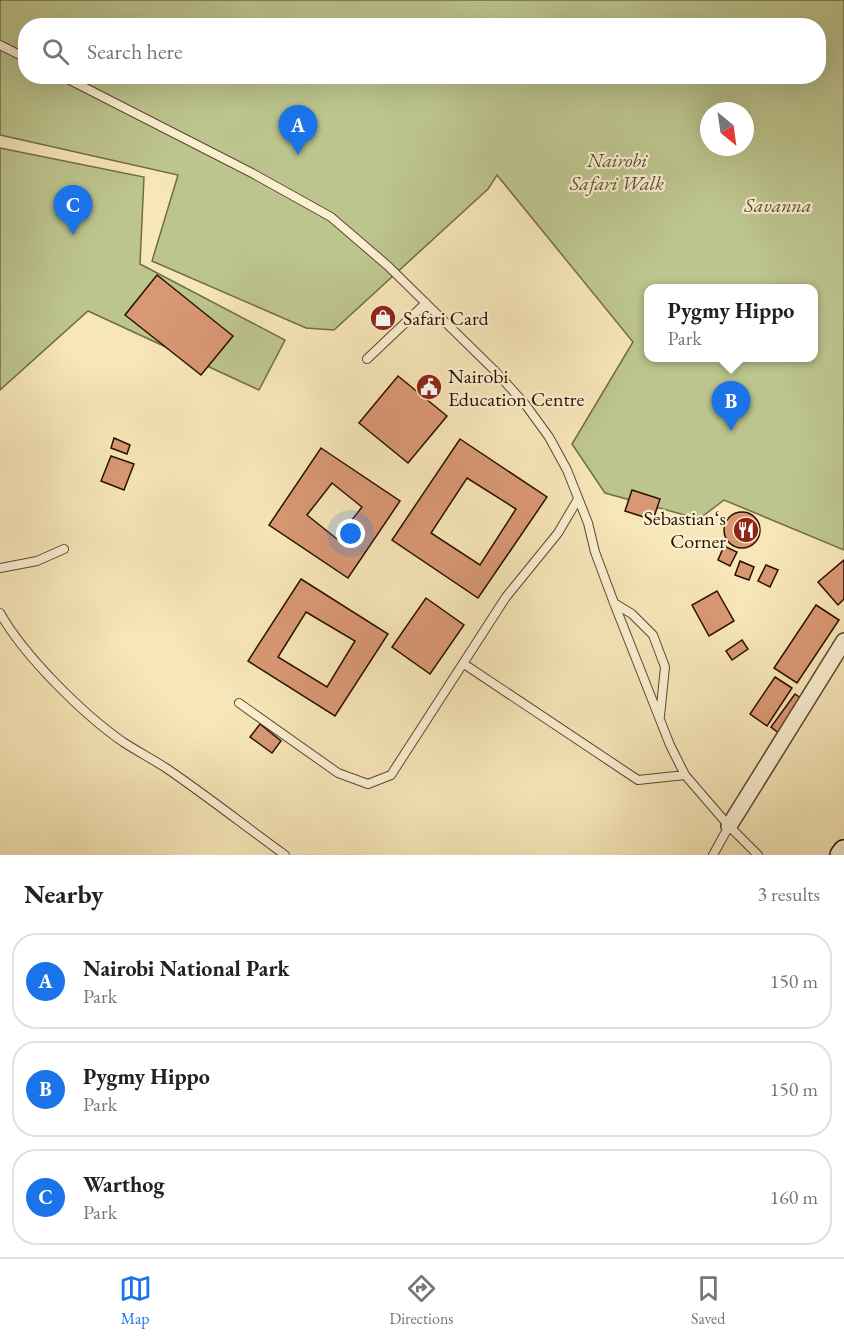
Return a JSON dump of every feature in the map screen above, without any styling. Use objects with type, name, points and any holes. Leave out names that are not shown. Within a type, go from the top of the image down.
[{"type":"main road","points":[[841,855],[844,850]]},
{"type":"street","points":[[729,826],[844,641]]},
{"type":"lane","points":[[0,45],[18,54]]},
{"type":"lane","points":[[78,84],[252,173],[331,217],[388,266],[496,372],[525,404],[549,437],[567,470],[614,603],[685,775],[729,826],[759,855]]},
{"type":"lane","points":[[368,358],[426,303]]},
{"type":"lane","points":[[239,703],[338,773],[368,784],[391,775],[506,597],[558,532],[578,499]]},
{"type":"lane","points":[[0,568],[38,561],[64,549]]},
{"type":"lane","points":[[614,603],[633,614],[653,635],[665,667],[660,718]]},
{"type":"lane","points":[[0,613],[15,636],[79,705],[122,741],[166,768],[285,855]]},
{"type":"lane","points":[[464,664],[639,780],[685,775]]},
{"type":"lane","points":[[713,855],[729,826]]},
{"type":"green space","points":[[0,0],[844,0],[844,550],[724,500],[699,519],[605,493],[572,444],[633,342],[497,175],[488,189],[334,330],[306,328],[152,261],[178,175],[0,135]]},
{"type":"green space","points":[[0,148],[144,177],[140,264],[285,340],[259,390],[88,311],[0,390]]},
{"type":"building","points":[[157,275],[233,336],[201,375],[125,315]]},
{"type":"building","points":[[398,376],[447,416],[408,463],[359,423]]},
{"type":"building","points":[[114,438],[130,445],[127,454],[111,448]]},
{"type":"building","points":[[460,439],[547,497],[478,598],[392,540]],"holes":[[[467,478],[516,509],[480,565],[431,533]]]},
{"type":"building","points":[[321,448],[400,501],[348,578],[269,525]],"holes":[[[332,483],[362,507],[337,539],[307,515]]]},
{"type":"building","points":[[111,456],[134,464],[124,490],[101,481]]},
{"type":"building","points":[[632,490],[660,499],[653,520],[625,511]]},
{"type":"building","points":[[742,512],[754,518],[760,530],[754,542],[742,548],[730,542],[724,530],[730,518]]},
{"type":"building","points":[[724,546],[737,552],[730,566],[718,560]]},
{"type":"building","points":[[844,560],[844,599],[838,605],[818,582]]},
{"type":"building","points":[[740,561],[754,567],[749,580],[735,575]]},
{"type":"building","points":[[766,565],[778,570],[770,587],[758,581]]},
{"type":"building","points":[[301,579],[388,634],[335,716],[248,661]]},
{"type":"building","points":[[717,591],[734,621],[709,636],[692,605]]},
{"type":"building","points":[[426,598],[464,625],[430,674],[392,647]]},
{"type":"building","points":[[816,605],[839,620],[797,683],[774,668]]},
{"type":"building","points":[[306,612],[355,641],[327,687],[278,657]]},
{"type":"building","points":[[742,640],[748,649],[732,660],[726,651]]},
{"type":"building","points":[[775,677],[792,688],[767,726],[750,714]]},
{"type":"building","points":[[795,694],[805,701],[780,734],[771,727]]},
{"type":"building","points":[[260,724],[281,741],[272,753],[250,737]]},
{"type":"place","name":"Nairobi National Park","points":[[298,155]]},
{"type":"place","name":"Warthog","points":[[73,235]]},
{"type":"place","name":"Safari Card","points":[[383,318]]},
{"type":"place","name":"Nairobi Education Centre","points":[[429,387]]},
{"type":"place","name":"Pygmy Hippo","points":[[731,431]]},
{"type":"place","name":"Sebastian‘s Corner","points":[[746,530]]},
{"type":"park label","name":"Nairobi Safari Walk","points":[[617,172]]},
{"type":"park label","name":"Savanna","points":[[778,205]]}]
